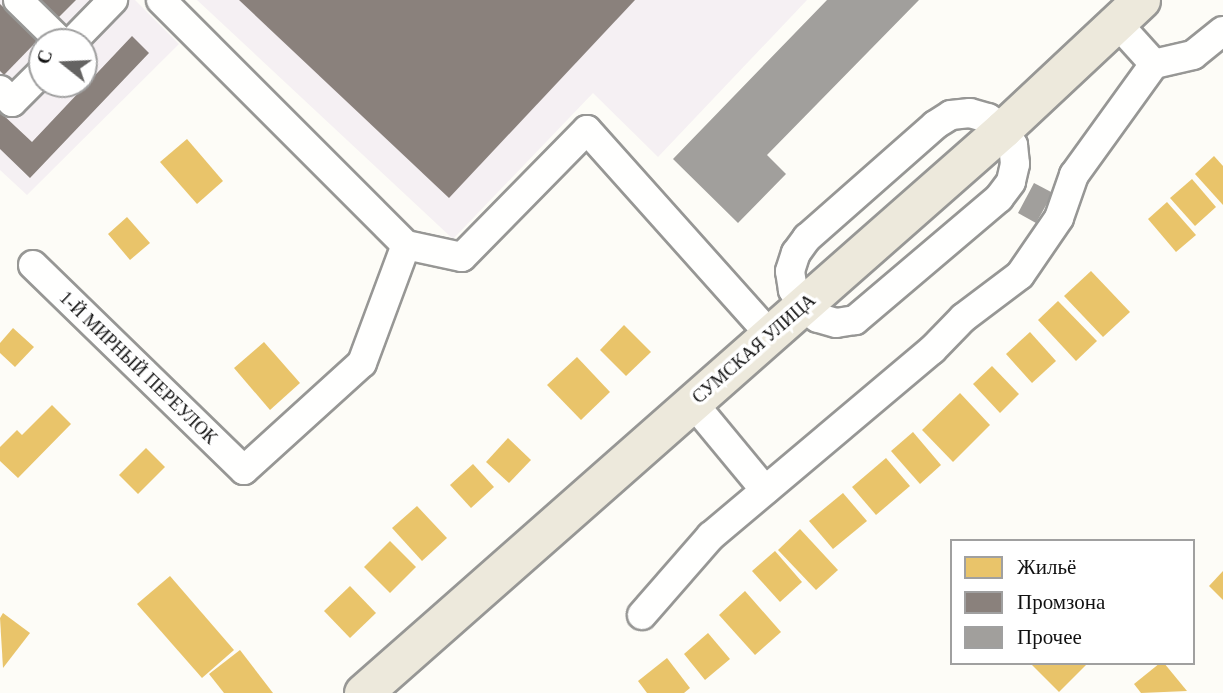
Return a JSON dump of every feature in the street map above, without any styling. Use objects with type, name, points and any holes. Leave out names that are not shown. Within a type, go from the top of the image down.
[{"type":"main road","name":"СУМСКАЯ УЛИЦА","points":[[363,693],[1003,129],[1129,11]]},
{"type":"street","points":[[18,0],[47,28]]},
{"type":"street","points":[[86,28],[113,0]]},
{"type":"street","points":[[161,0],[405,245],[462,257],[587,130],[770,335]]},
{"type":"street","points":[[1129,11],[1154,64]]},
{"type":"street","points":[[642,615],[711,536],[932,350],[963,318],[1020,275],[1059,218],[1074,175],[1154,64],[1194,55],[1223,31]]},
{"type":"street","points":[[0,90],[12,102],[28,86]]},
{"type":"street","points":[[951,115],[979,115],[1003,129],[1013,145],[1015,164],[1011,182],[999,198],[855,320],[827,320],[803,306],[793,290],[790,271],[796,253],[807,238],[951,115]]},
{"type":"street","name":"1-Й МИРНЫЙ ПЕРЕУЛОК","points":[[33,265],[244,470],[362,363],[405,245]]},
{"type":"street","points":[[693,403],[765,490]]},
{"type":"shaded area","points":[[0,0],[135,0],[179,44],[27,195],[0,170]]},
{"type":"shaded area","points":[[197,0],[807,0],[658,157],[593,93],[453,239]]},
{"type":"building: Жильё","points":[[187,139],[223,181],[197,204],[160,162]]},
{"type":"building: Жильё","points":[[1214,156],[1223,166],[1223,205],[1195,174]]},
{"type":"building: Жильё","points":[[1192,179],[1216,207],[1195,226],[1170,198]]},
{"type":"building: Жильё","points":[[1167,202],[1196,235],[1176,252],[1148,219]]},
{"type":"building: Жильё","points":[[127,217],[150,243],[130,260],[108,234]]},
{"type":"building: Жильё","points":[[1091,271],[1130,312],[1103,337],[1064,296]]},
{"type":"building: Жильё","points":[[1058,301],[1097,341],[1076,361],[1038,320]]},
{"type":"building: Жильё","points":[[624,325],[651,352],[626,376],[600,350]]},
{"type":"building: Жильё","points":[[13,328],[34,347],[15,367],[0,353],[0,343]]},
{"type":"building: Жильё","points":[[1030,332],[1056,361],[1032,383],[1006,354]]},
{"type":"building: Жильё","points":[[264,342],[300,383],[270,410],[234,368]]},
{"type":"building: Жильё","points":[[577,357],[610,392],[581,420],[547,385]]},
{"type":"building: Жильё","points":[[992,366],[1019,394],[1000,413],[973,384]]},
{"type":"building: Жильё","points":[[960,393],[990,425],[953,462],[922,430]]},
{"type":"building: Жильё","points":[[52,405],[71,424],[18,478],[0,461],[0,447],[17,430],[22,435]]},
{"type":"building: Жильё","points":[[913,432],[941,465],[920,484],[891,451]]},
{"type":"building: Жильё","points":[[508,438],[531,460],[509,483],[486,462]]},
{"type":"building: Жильё","points":[[146,448],[165,467],[138,494],[119,475]]},
{"type":"building: Жильё","points":[[886,458],[910,486],[876,515],[852,487]]},
{"type":"building: Жильё","points":[[473,464],[494,487],[471,508],[450,485]]},
{"type":"building: Жильё","points":[[843,493],[867,521],[833,549],[809,521]]},
{"type":"building: Жильё","points":[[417,506],[447,538],[422,561],[392,528]]},
{"type":"building: Жильё","points":[[800,529],[838,570],[816,590],[778,550]]},
{"type":"building: Жильё","points":[[390,541],[416,567],[390,593],[364,567]]},
{"type":"building: Жильё","points":[[775,551],[802,582],[780,602],[752,571]]},
{"type":"building: Жильё","points":[[1223,571],[1223,600],[1209,586]]},
{"type":"building: Жильё","points":[[170,576],[234,650],[202,678],[137,604]]},
{"type":"building: Жильё","points":[[350,586],[376,613],[350,638],[324,611]]},
{"type":"building: Жильё","points":[[745,591],[781,632],[755,655],[719,615]]},
{"type":"building: Жильё","points":[[3,613],[30,633],[3,668],[0,618]]},
{"type":"building: Жильё","points":[[708,633],[730,659],[705,680],[684,654]]},
{"type":"building: Жильё","points":[[240,650],[273,693],[224,693],[209,674]]},
{"type":"building: Жильё","points":[[667,658],[690,688],[684,693],[647,693],[638,681]]},
{"type":"building: Жильё","points":[[1032,665],[1086,665],[1059,692]]},
{"type":"building: Жильё","points":[[1158,665],[1166,665],[1187,691],[1141,693],[1134,684]]},
{"type":"building: Промзона","points":[[35,0],[76,0],[56,20]]},
{"type":"building: Промзона","points":[[239,0],[635,0],[449,198]]},
{"type":"building: Промзона","points":[[0,4],[28,31],[28,50],[4,75],[0,71]]},
{"type":"building: Промзона","points":[[132,36],[149,53],[30,178],[0,149],[0,112],[32,142],[74,98],[98,98],[98,72]]},
{"type":"building: Прочее","points":[[827,0],[919,0],[767,155],[786,174],[738,223],[673,159]]},
{"type":"building: Прочее","points":[[1034,183],[1053,193],[1036,223],[1018,213]]}]
